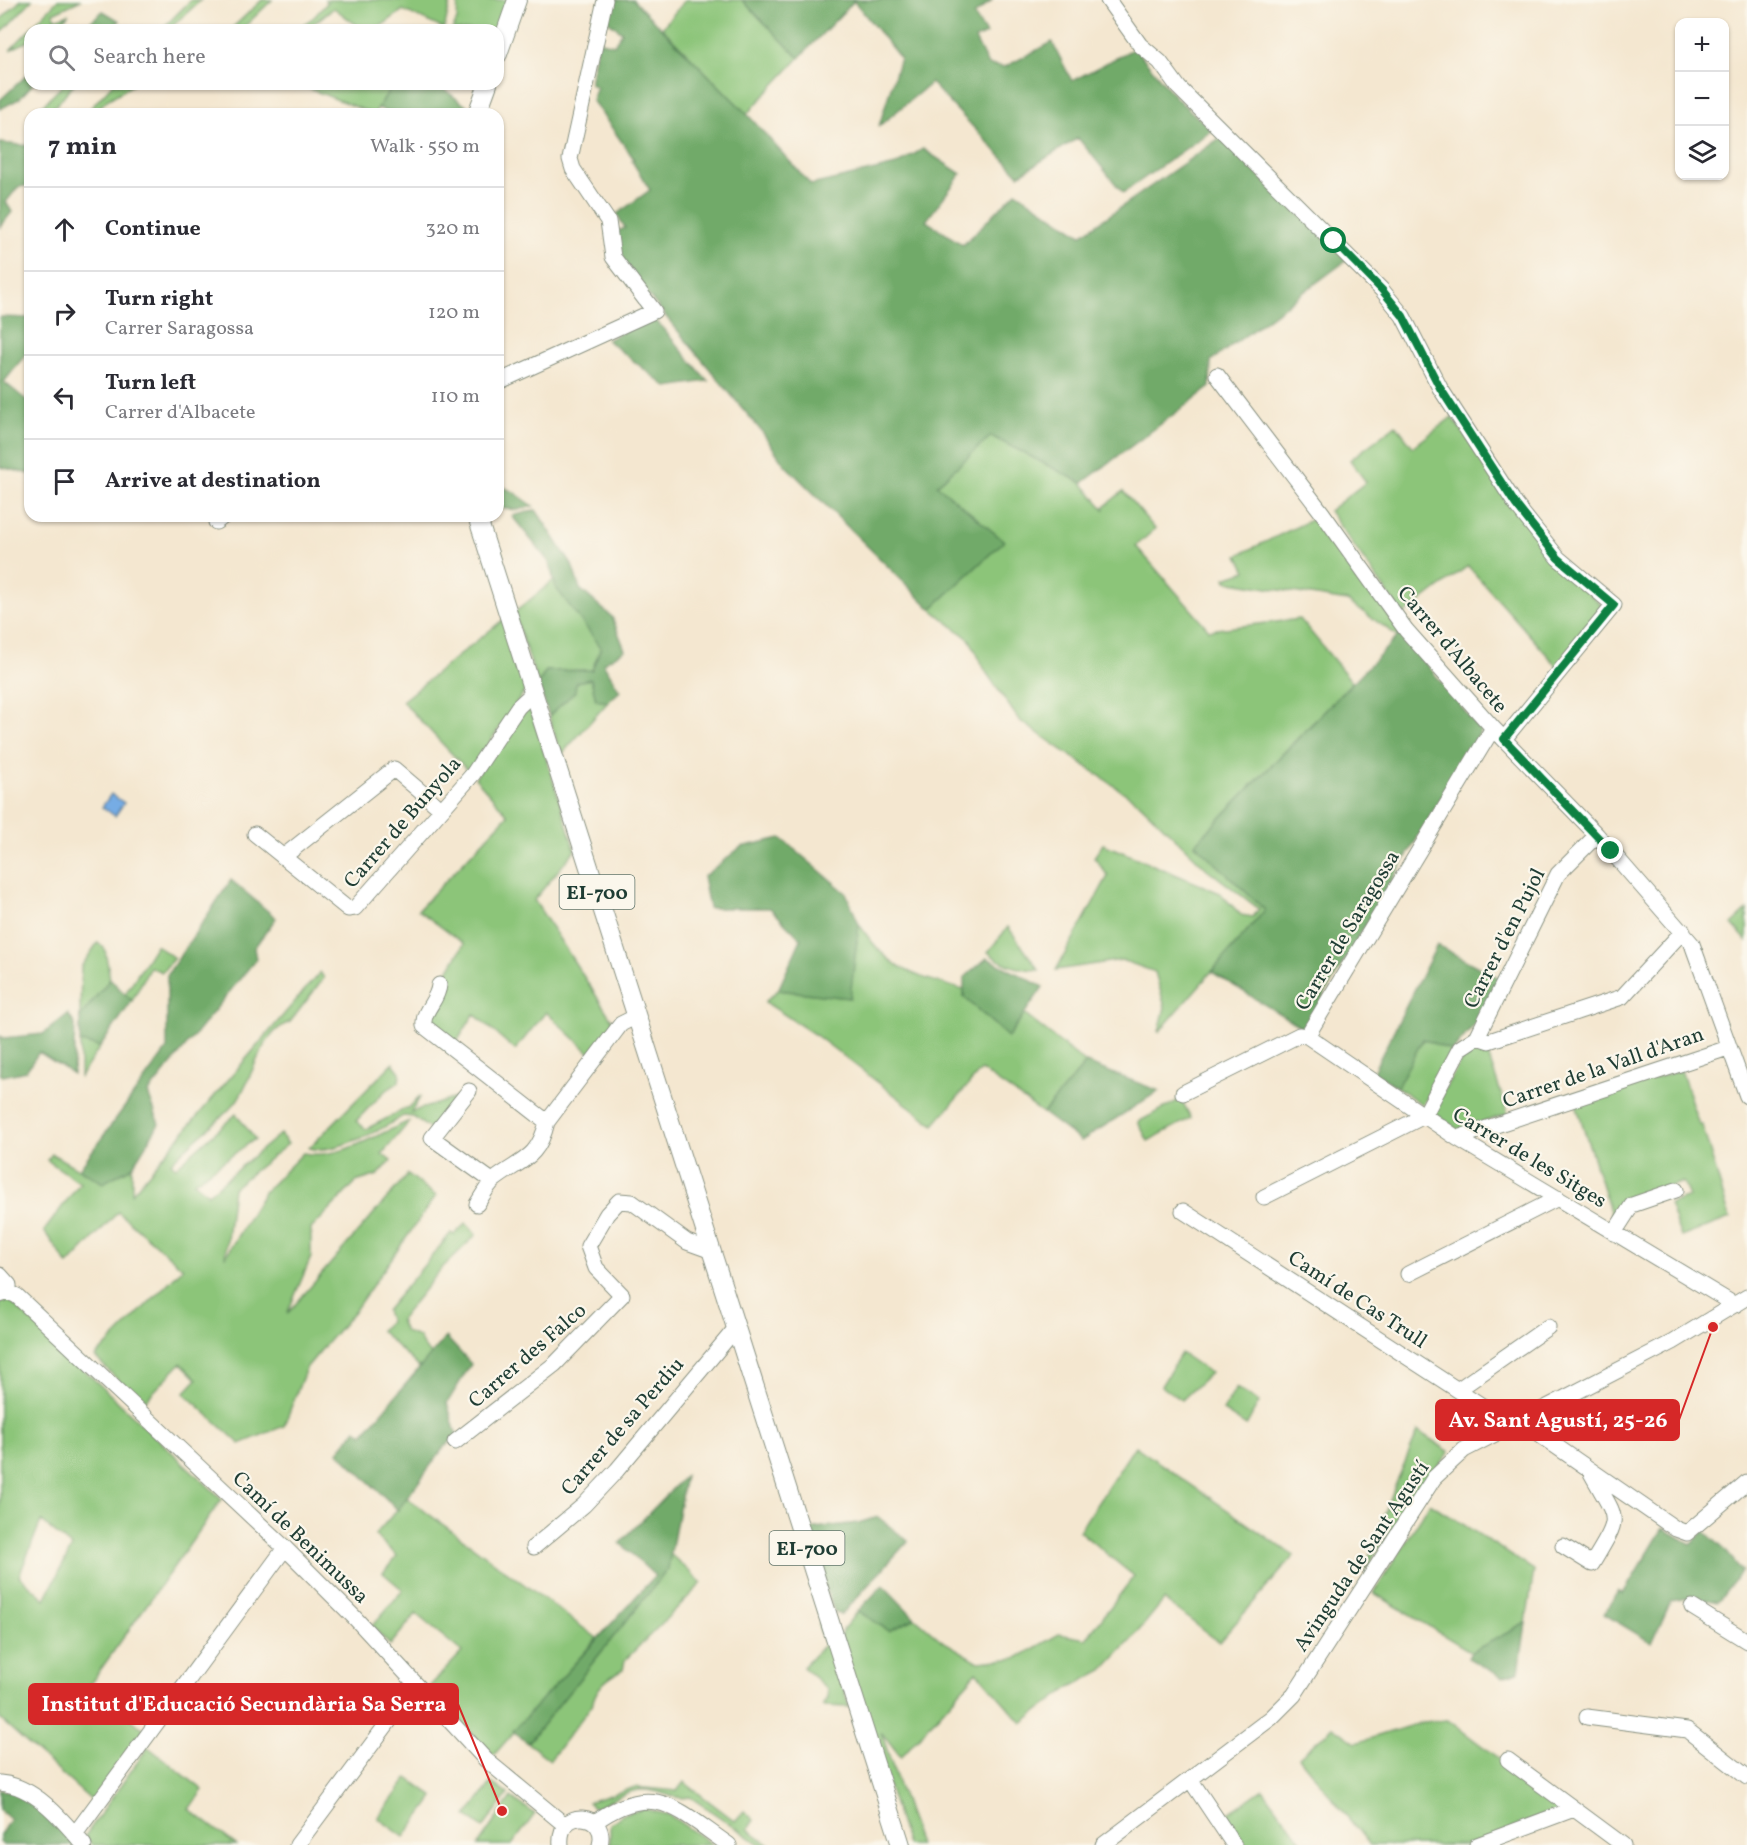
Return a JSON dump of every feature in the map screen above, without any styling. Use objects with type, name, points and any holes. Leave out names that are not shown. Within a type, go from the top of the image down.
[{"type":"main road","points":[[504,37],[517,0]]},
{"type":"main road","points":[[479,108],[486,90]]},
{"type":"main road","name":"EI-700","points":[[479,522],[901,1845]]},
{"type":"street","points":[[504,379],[654,310],[613,257],[608,221],[573,169],[570,159],[605,0]]},
{"type":"street","name":"Carrer de Saragossa","points":[[1108,0],[1140,45],[1160,62],[1179,87],[1382,290],[1403,316],[1440,388],[1516,505],[1558,558],[1614,605],[1498,734],[1307,1036],[1299,1035],[1183,1093]]},
{"type":"street","name":"Carrer d'Albacete","points":[[1217,375],[1323,514],[1397,619],[1498,734],[1597,836],[1683,931],[1692,944],[1747,1096]]},
{"type":"street","name":"Carrer de Bunyola","points":[[255,834],[348,909],[355,908],[473,774],[518,707],[533,693]]},
{"type":"street","points":[[283,857],[394,769],[441,809]]},
{"type":"street","name":"Carrer d'en Pujol","points":[[1424,1116],[1460,1048],[1477,1037],[1558,874],[1597,836]]},
{"type":"street","name":"Carrer d'en Pujol","points":[[1477,1037],[1489,1041],[1622,996],[1683,931]]},
{"type":"street","points":[[438,985],[438,992],[423,1017],[424,1026],[547,1122]]},
{"type":"street","points":[[477,1204],[492,1181],[531,1155],[543,1140],[547,1122],[621,1024],[636,1016]]},
{"type":"street","name":"Carrer de les Sitges","points":[[1307,1036],[1457,1138],[1614,1233],[1741,1301]]},
{"type":"street","name":"Carrer de la Vall d'Aran","points":[[1457,1138],[1728,1048]]},
{"type":"street","points":[[469,1091],[432,1138],[492,1181]]},
{"type":"street","points":[[1264,1197],[1424,1116]]},
{"type":"street","points":[[1614,1233],[1632,1205],[1677,1190]]},
{"type":"street","points":[[1408,1274],[1558,1198]]},
{"type":"street","name":"Carrer des Falco","points":[[455,1442],[555,1364],[622,1295],[596,1268],[588,1246],[607,1214],[619,1200],[632,1202],[687,1242],[712,1251]]},
{"type":"street","name":"Camí de Cas Trull","points":[[1183,1211],[1589,1470],[1676,1529],[1687,1533],[1701,1524],[1747,1482]]},
{"type":"street","points":[[0,1275],[9,1285],[4,1293]]},
{"type":"street","name":"Camí de Benimussa","points":[[4,1293],[17,1296],[285,1548],[354,1617],[486,1760],[565,1825]]},
{"type":"street","name":"Avinguda de Sant Agustí","points":[[1103,1845],[1271,1718],[1294,1695],[1434,1478],[1464,1450],[1514,1422],[1673,1342],[1741,1301]]},
{"type":"street","points":[[1459,1389],[1548,1327]]},
{"type":"street","name":"Carrer de sa Perdiu","points":[[534,1547],[584,1505],[617,1470],[736,1328]]},
{"type":"street","points":[[1563,1546],[1592,1564],[1614,1527],[1614,1514],[1589,1470]]},
{"type":"street","points":[[0,1783],[17,1785],[34,1796],[80,1840],[285,1548]]},
{"type":"street","points":[[1692,1607],[1747,1641]]},
{"type":"street","points":[[297,1845],[402,1700],[416,1685]]},
{"type":"street","points":[[1587,1717],[1687,1730],[1747,1777]]},
{"type":"street","points":[[1508,1760],[1623,1845]]},
{"type":"street","points":[[1190,1779],[1234,1845]]},
{"type":"street","points":[[595,1822],[628,1802],[652,1801],[675,1808],[729,1845]]},
{"type":"street","points":[[1477,1845],[1574,1809]]},
{"type":"street","points":[[561,1845],[560,1835],[565,1825],[574,1819],[585,1818],[595,1822],[600,1830],[600,1845]]},
{"type":"green space","points":[[21,0],[32,0],[0,34],[0,20]]},
{"type":"green space","points":[[58,0],[81,0],[53,13],[55,19],[69,14],[59,24],[35,24]]},
{"type":"green space","points":[[191,0],[201,0],[175,24],[167,24]]},
{"type":"green space","points":[[262,0],[272,0],[247,24],[236,24]]},
{"type":"green space","points":[[325,0],[451,0],[445,24],[433,24],[403,10],[383,24],[355,24],[334,8],[313,24],[304,24],[327,3]]},
{"type":"green space","points":[[458,0],[512,0],[501,24],[455,24]]},
{"type":"green space","points":[[609,0],[633,0],[747,114],[811,185],[896,165],[923,149],[961,174],[926,221],[963,245],[1016,192],[1081,235],[1220,138],[1347,260],[1211,361],[1210,387],[1082,483],[991,436],[937,485],[1004,541],[931,609],[784,464],[763,433],[618,259],[617,231],[625,228],[617,214],[650,190],[632,161],[634,159],[592,100],[597,87],[590,84],[598,41],[614,45],[622,32],[605,19]]},
{"type":"green space","points":[[685,0],[742,0],[799,58],[747,114],[662,28]]},
{"type":"green space","points":[[742,0],[992,0],[974,15],[986,34],[975,39],[988,65],[1005,67],[1052,42],[1072,81],[1135,48],[1176,98],[1212,130],[1123,193],[1078,138],[1019,175],[931,83],[879,126],[900,58],[854,1],[799,58]]},
{"type":"green space","points":[[103,11],[120,21],[116,24],[88,24]]},
{"type":"green space","points":[[24,35],[24,43],[10,50]]},
{"type":"green space","points":[[24,78],[24,90],[27,90],[19,99],[0,109],[0,100]]},
{"type":"green space","points":[[58,90],[69,90],[54,108],[40,108]]},
{"type":"green space","points":[[107,90],[124,90],[99,108],[91,108]]},
{"type":"green space","points":[[313,90],[389,90],[378,108],[359,108]]},
{"type":"green space","points":[[389,90],[445,90],[469,108],[378,108]]},
{"type":"green space","points":[[0,143],[24,145],[24,186],[18,187],[6,202],[12,212],[0,227]]},
{"type":"green space","points":[[652,316],[708,381],[667,387],[607,340]]},
{"type":"green space","points":[[0,317],[24,318],[24,357],[4,382],[24,398],[24,473],[0,467]]},
{"type":"green space","points":[[1452,417],[1561,567],[1606,609],[1558,667],[1468,566],[1403,615],[1329,511],[1366,482],[1350,460],[1396,425],[1413,447]]},
{"type":"green space","points":[[991,436],[1082,483],[1105,510],[1104,507],[1123,491],[1155,529],[1136,546],[1209,630],[1300,619],[1352,682],[1195,844],[1265,910],[1159,1032],[1165,1007],[1155,972],[1122,960],[1056,970],[1108,876],[1094,857],[1103,844],[1220,893],[1241,915],[1253,917],[1259,909],[1207,869],[1139,803],[1019,720],[986,672],[970,640],[931,609],[1004,541],[937,485]]},
{"type":"green space","points":[[504,488],[533,506],[518,510],[504,509]]},
{"type":"green space","points":[[536,510],[572,565],[580,589],[612,617],[625,650],[603,663],[620,691],[608,702],[596,700],[591,679],[576,682],[575,692],[549,716],[538,684],[546,671],[592,670],[601,647],[556,588],[549,562],[512,516]]},
{"type":"green space","points":[[1317,517],[1401,633],[1398,636],[1347,601],[1226,581],[1225,578],[1246,571],[1238,555]]},
{"type":"green space","points":[[554,580],[557,588],[601,647],[592,670],[546,671],[538,684],[514,613]]},
{"type":"green space","points":[[504,619],[527,688],[469,772],[402,701]]},
{"type":"green space","points":[[1401,633],[1481,731],[1304,1029],[1212,972],[1265,910],[1195,844]]},
{"type":"green space","points":[[591,679],[596,700],[608,702],[561,755],[549,716],[574,692],[576,682]]},
{"type":"green space","points":[[529,704],[575,850],[534,900],[614,1023],[590,1053],[546,1012],[515,1050],[474,1014],[455,1045],[426,1021],[447,988],[442,981],[464,944],[418,910],[508,815],[475,778]]},
{"type":"green space","points":[[781,838],[846,893],[859,924],[850,998],[778,990],[801,939],[770,908],[709,908],[703,877],[741,847]]},
{"type":"green space","points":[[231,880],[276,918],[254,948],[256,959],[148,1093],[159,1124],[132,1167],[103,1183],[79,1169],[167,1049],[167,975]]},
{"type":"green space","points":[[1747,910],[1747,941],[1732,924]]},
{"type":"green space","points":[[859,924],[870,940],[892,962],[916,975],[964,990],[964,997],[1008,1037],[1024,1014],[1086,1063],[1043,1113],[981,1070],[934,1125],[817,1036],[765,1002],[778,990],[849,998]]},
{"type":"green space","points":[[1008,927],[1039,970],[1012,966],[988,952]]},
{"type":"green space","points":[[98,942],[105,949],[110,979],[80,1017],[81,967]]},
{"type":"green space","points":[[156,945],[174,958],[162,972],[150,967],[132,1001],[125,994]]},
{"type":"green space","points":[[1437,945],[1499,978],[1480,1018],[1452,1051],[1423,1039],[1397,1087],[1373,1072]]},
{"type":"green space","points":[[987,958],[1043,987],[1008,1037],[964,997],[964,978]]},
{"type":"green space","points":[[320,972],[324,978],[290,1022],[271,1036],[264,1046],[236,1102],[171,1163],[176,1167],[236,1114],[255,1139],[194,1182],[208,1194],[280,1134],[288,1144],[233,1188],[225,1257],[264,1192],[303,1153],[331,1153],[345,1149],[410,1121],[382,1154],[391,1161],[378,1175],[356,1182],[311,1229],[311,1257],[287,1314],[408,1174],[436,1196],[355,1310],[306,1368],[284,1426],[240,1444],[184,1393],[197,1379],[181,1363],[142,1404],[95,1357],[183,1268],[118,1212],[68,1265],[44,1231],[80,1183],[47,1160],[52,1154],[103,1183],[132,1167],[132,1193]]},
{"type":"green space","points":[[110,979],[132,1001],[100,1047],[80,1042],[80,1017]]},
{"type":"green space","points":[[68,1014],[75,1025],[73,1074],[39,1052],[26,1071],[3,1076],[0,1074],[0,1036],[4,1038],[43,1034]]},
{"type":"green space","points":[[1423,1039],[1452,1051],[1423,1105],[1397,1087]]},
{"type":"green space","points":[[80,1042],[100,1047],[80,1077]]},
{"type":"green space","points":[[1471,1043],[1485,1046],[1508,1114],[1458,1130],[1432,1111]]},
{"type":"green space","points":[[393,1063],[400,1072],[399,1082],[384,1092],[356,1121],[366,1129],[409,1107],[421,1096],[411,1112],[455,1098],[430,1129],[413,1117],[403,1116],[358,1140],[331,1148],[309,1148]]},
{"type":"green space","points":[[1086,1063],[1159,1091],[1081,1141],[1043,1113]]},
{"type":"green space","points":[[1681,1070],[1699,1125],[1702,1125],[1730,1218],[1681,1237],[1669,1204],[1689,1197],[1683,1182],[1635,1198],[1614,1224],[1576,1104]]},
{"type":"green space","points":[[1181,1099],[1191,1118],[1148,1141],[1138,1122]]},
{"type":"green space","points":[[466,1223],[476,1235],[441,1269],[400,1320],[405,1332],[419,1337],[424,1348],[432,1354],[421,1369],[380,1330],[390,1322],[386,1311],[451,1233],[454,1235]]},
{"type":"green space","points":[[5,1300],[10,1301],[222,1499],[91,1683],[145,1731],[93,1802],[0,1719],[0,1304]],"holes":[[[41,1521],[72,1547],[45,1599],[19,1576]]]},
{"type":"green space","points":[[446,1337],[471,1364],[447,1403],[457,1437],[444,1447],[398,1510],[338,1452],[356,1429],[363,1434]]},
{"type":"green space","points":[[1181,1353],[1210,1373],[1182,1400],[1161,1386]]},
{"type":"green space","points":[[1236,1388],[1259,1402],[1246,1426],[1223,1411]]},
{"type":"green space","points":[[1418,1431],[1450,1452],[1413,1496],[1364,1571],[1395,1486]]},
{"type":"green space","points":[[1135,1446],[1294,1556],[1219,1642],[1164,1600],[1103,1670],[1069,1688],[1022,1723],[977,1672],[901,1757],[881,1732],[919,1845],[907,1845],[841,1639],[843,1629],[858,1611],[889,1631],[915,1618],[941,1640],[979,1662],[1017,1658],[1059,1634],[1086,1639],[1134,1576],[1079,1531]]},
{"type":"green space","points":[[685,1476],[668,1569],[528,1743],[513,1731],[655,1576],[620,1543]]},
{"type":"green space","points":[[407,1498],[597,1638],[493,1756],[429,1687],[462,1652],[416,1614],[390,1645],[372,1626],[403,1590],[383,1573],[397,1556],[375,1535]]},
{"type":"green space","points":[[1430,1503],[1534,1570],[1526,1623],[1471,1652],[1374,1593]]},
{"type":"green space","points":[[878,1517],[908,1541],[841,1615],[834,1611],[806,1529],[858,1523]]},
{"type":"green space","points":[[1663,1528],[1691,1544],[1704,1531],[1725,1550],[1742,1571],[1718,1602],[1694,1597],[1671,1601],[1652,1643],[1604,1614],[1618,1591],[1623,1594]]},
{"type":"green space","points":[[669,1553],[702,1583],[625,1660],[623,1670],[603,1684],[596,1693],[592,1705],[550,1760],[528,1743],[668,1569]]},
{"type":"green space","points":[[883,1585],[915,1618],[889,1631],[858,1611]]},
{"type":"green space","points":[[824,1622],[849,1707],[823,1706],[828,1698],[827,1689],[803,1667],[825,1644],[818,1624]]},
{"type":"green space","points":[[1526,1623],[1519,1672],[1502,1677],[1468,1658],[1471,1652]]},
{"type":"green space","points":[[1448,1720],[1560,1805],[1561,1810],[1470,1845],[1370,1845],[1299,1757],[1333,1727],[1356,1743],[1422,1722]]},
{"type":"green space","points":[[148,1747],[203,1790],[189,1809],[236,1845],[92,1845],[85,1836]]},
{"type":"green space","points":[[408,1778],[434,1797],[404,1837],[378,1818]]},
{"type":"green space","points":[[684,1782],[735,1821],[744,1811],[754,1820],[748,1829],[770,1845],[761,1845],[690,1797],[684,1798],[639,1790],[594,1808],[588,1802],[635,1787],[677,1791]]},
{"type":"green space","points":[[491,1783],[508,1794],[483,1828],[467,1816]]},
{"type":"green space","points":[[1263,1789],[1304,1845],[1240,1845],[1222,1818]]},
{"type":"green space","points":[[0,1790],[19,1792],[39,1805],[80,1845],[3,1845],[0,1842],[0,1835],[10,1819],[0,1810]]},
{"type":"green space","points":[[511,1797],[535,1814],[512,1845],[478,1845]]},
{"type":"green space","points":[[644,1809],[669,1815],[713,1845],[610,1845],[610,1824],[622,1815]]},
{"type":"water","points":[[111,794],[124,803],[115,816],[102,807]]},
{"type":"place","name":"Av. Sant Agustí, 25-26","points":[[1713,1327]]},
{"type":"place","name":"Institut d'Educació Secundària Sa Serra","points":[[502,1811]]},
{"type":"route","points":[[1334,241],[1382,290],[1403,316],[1440,388],[1516,505],[1558,558],[1614,605],[1504,739],[1611,851]]}]
